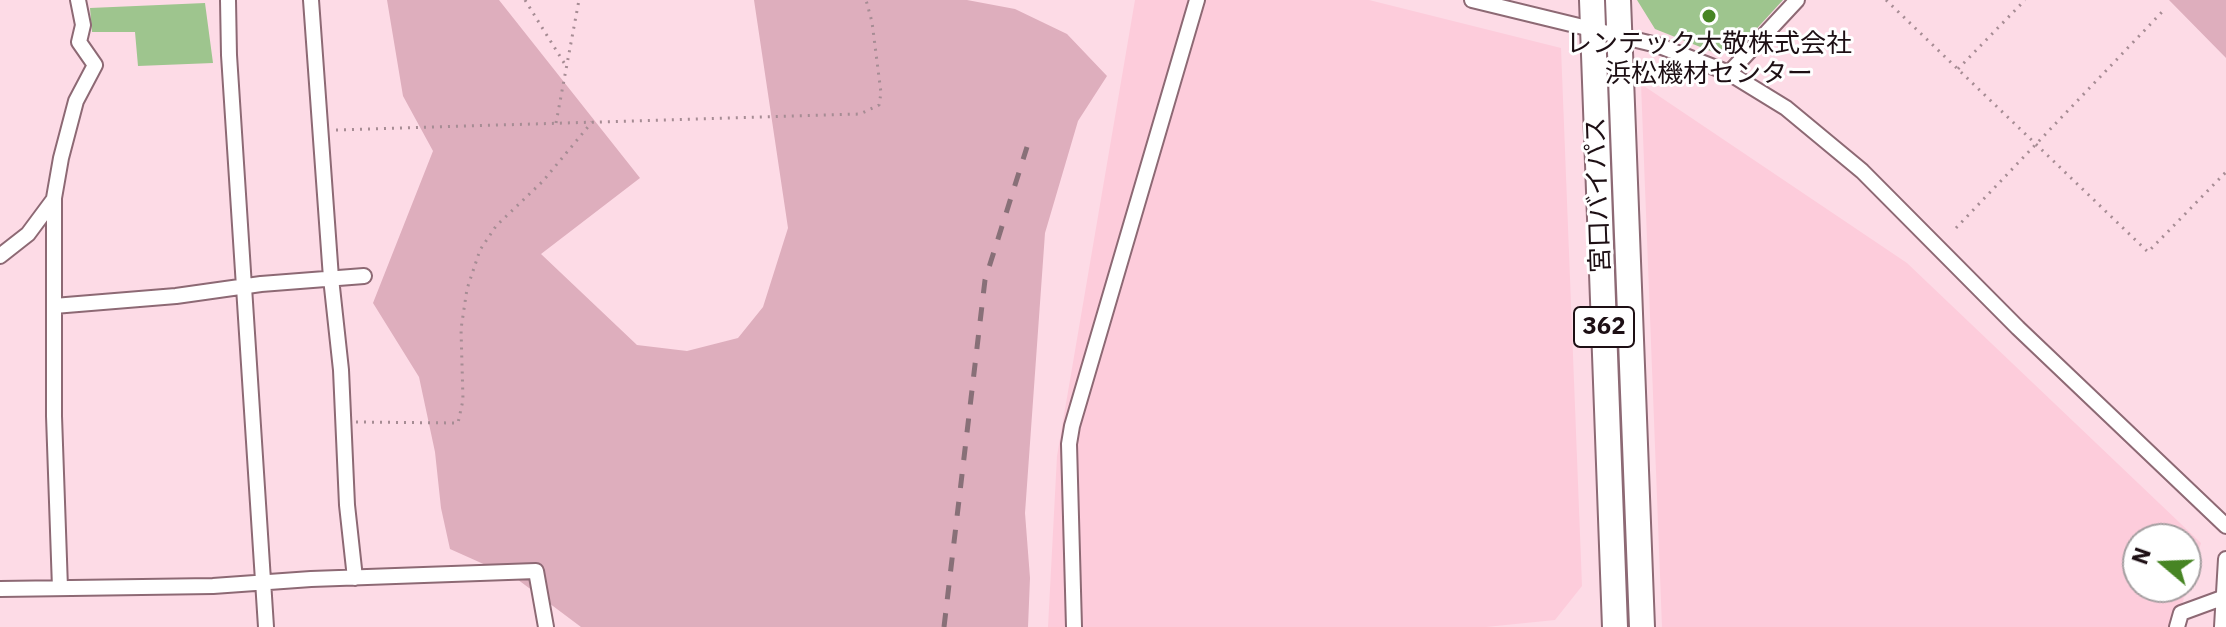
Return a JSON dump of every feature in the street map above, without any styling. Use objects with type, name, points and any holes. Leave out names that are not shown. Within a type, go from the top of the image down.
[{"type":"highway","name":"宮口バイパス","points":[[1592,0],[1615,627]]},
{"type":"highway","name":"宮口バイパス","points":[[1618,0],[1642,627]]},
{"type":"street","points":[[60,588],[54,198],[76,101],[95,65],[79,42],[83,25],[78,0]]},
{"type":"street","points":[[228,0],[266,627]]},
{"type":"street","points":[[311,0],[355,578]]},
{"type":"street","points":[[1074,627],[1069,444],[1072,426],[1197,0]]},
{"type":"street","points":[[1472,0],[1593,28],[1684,54],[1729,73],[1786,108],[1862,171],[2018,328],[2226,526]]},
{"type":"street","points":[[1729,73],[1797,0]]},
{"type":"street","points":[[0,256],[28,234],[54,198]]},
{"type":"street","points":[[54,306],[364,276]]},
{"type":"street","points":[[2222,627],[2226,559]]},
{"type":"street","points":[[0,589],[213,586],[536,571],[546,627]]},
{"type":"street","points":[[2177,627],[2181,613],[2222,598]]},
{"type":"path","points":[[525,0],[566,66]]},
{"type":"path","points":[[556,123],[579,0]]},
{"type":"path","points":[[320,130],[860,114],[879,105],[881,93],[872,22],[866,0]]},
{"type":"path","points":[[1886,0],[2148,252],[2226,172]]},
{"type":"path","points":[[1958,69],[2025,0]]},
{"type":"path","points":[[1956,228],[2162,12]]},
{"type":"path","points":[[342,422],[458,423],[463,400],[461,329],[467,289],[480,250],[496,226],[543,181],[592,122]]},
{"type":"shaded area","points":[[387,0],[499,0],[640,178],[541,254],[637,345],[687,351],[738,338],[763,307],[788,228],[754,0],[967,0],[1015,9],[1067,34],[1107,76],[1078,121],[1045,233],[1025,513],[1030,578],[1028,627],[581,627],[517,579],[450,549],[441,508],[435,452],[419,377],[373,303],[433,151],[403,96]]},
{"type":"shaded area","points":[[1135,0],[1369,0],[1561,48],[1582,586],[1555,620],[1486,627],[1048,627],[1057,456]]},
{"type":"shaded area","points":[[2169,0],[2226,0],[2226,58]]},
{"type":"shaded area","points":[[1641,84],[1907,263],[2180,523],[2122,523],[2122,603],[2182,603],[2175,627],[1662,627]]},
{"type":"building","name":"レンテック大敬株式会社 浜松機材センター","points":[[1637,0],[1783,0],[1738,49],[1718,54],[1655,29]]},
{"type":"building","points":[[205,3],[213,63],[138,66],[135,32],[92,32],[90,8]]},
{"type":"railway","points":[[944,627],[985,280],[1027,147]]},
{"type":"place","name":"レンテック大敬株式会社 浜松機材センター","points":[[1709,16]]}]
